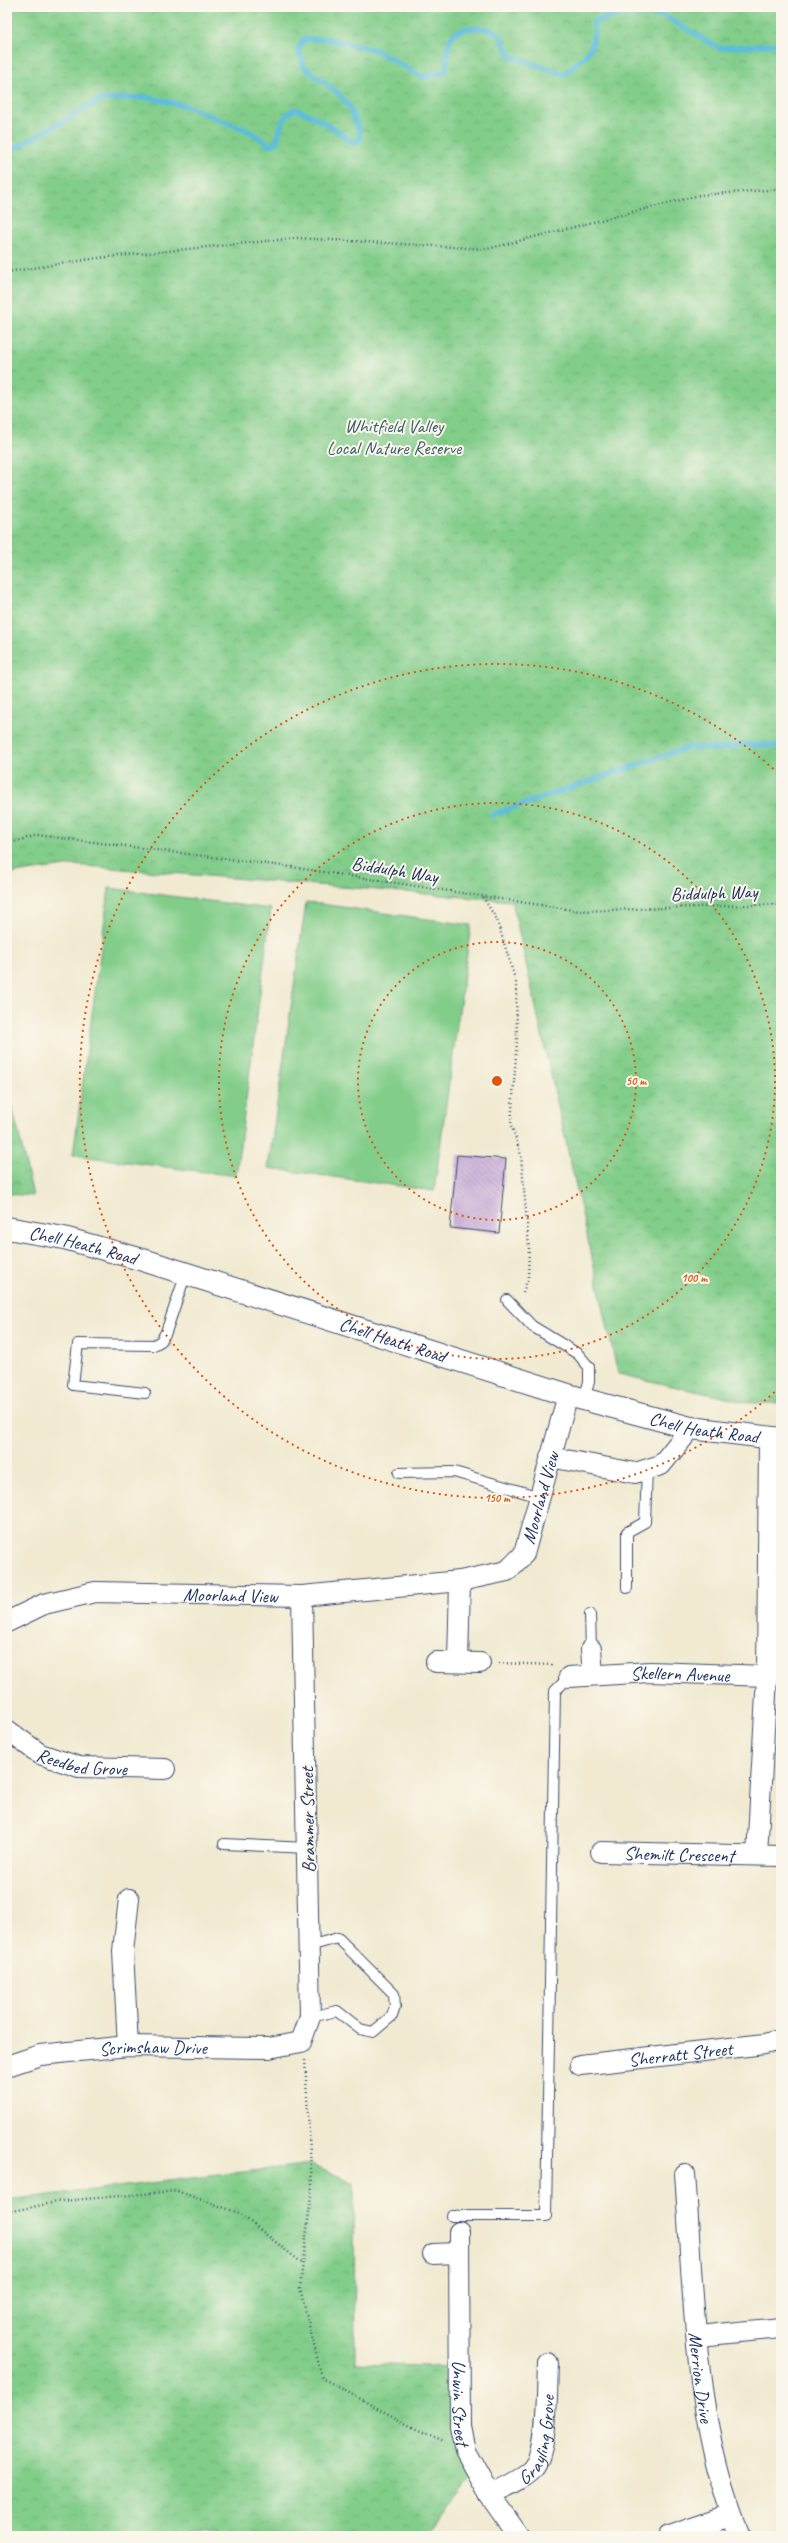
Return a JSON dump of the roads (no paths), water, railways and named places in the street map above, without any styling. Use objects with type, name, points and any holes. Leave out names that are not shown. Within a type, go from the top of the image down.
[{"type":"street","name":"Chell Heath Road","points":[[7,1228],[64,1238],[186,1273],[576,1397],[691,1428],[775,1439]]},
{"type":"street","name":"Moorland View","points":[[7,1622],[44,1604],[95,1592],[302,1596],[460,1582],[507,1571],[524,1554],[550,1457],[576,1397]]},
{"type":"street","points":[[550,1457],[635,1473],[661,1465],[691,1428]]},
{"type":"street","name":"Shemilt Crescent","points":[[757,1855],[772,1684],[775,1439]]},
{"type":"street","points":[[458,1662],[460,1582]]},
{"type":"street","name":"Brammer Street","points":[[302,1596],[309,1946],[305,2031]]},
{"type":"street","points":[[591,1649],[593,1676]]},
{"type":"street","points":[[436,1662],[480,1663]]},
{"type":"street","name":"Skellern Avenue","points":[[569,1678],[650,1672],[772,1684]]},
{"type":"street","name":"Reedbed Grove","points":[[7,1730],[40,1754],[79,1767],[165,1769]]},
{"type":"street","name":"Shemilt Crescent","points":[[601,1852],[781,1856]]},
{"type":"street","points":[[128,2046],[123,1951],[129,1899]]},
{"type":"street","name":"Scrimshaw Drive","points":[[7,2066],[40,2055],[128,2046],[269,2048],[305,2031]]},
{"type":"street","name":"Sherratt Street","points":[[580,2065],[764,2044],[781,2039]]},
{"type":"street","name":"Merrion Drive","points":[[685,2174],[679,2214],[698,2336],[708,2431],[731,2515],[740,2536]]},
{"type":"street","name":"Unwin Street","points":[[456,2224],[458,2253],[460,2427],[464,2450],[490,2495],[519,2536]]},
{"type":"street","points":[[433,2254],[458,2253]]},
{"type":"street","points":[[698,2336],[781,2328]]},
{"type":"street","name":"Grayling Grove","points":[[490,2495],[533,2470],[540,2454],[544,2432],[548,2363]]},
{"type":"street","points":[[669,2536],[731,2515]]},
{"type":"lane","points":[[145,1393],[73,1385],[78,1344],[154,1345],[161,1341],[166,1332],[186,1273]]},
{"type":"lane","points":[[507,1300],[532,1326],[578,1354],[589,1367],[589,1382],[576,1397]]},
{"type":"lane","points":[[627,1588],[627,1532],[645,1522],[647,1469]]},
{"type":"lane","points":[[399,1473],[454,1472],[540,1497]]},
{"type":"lane","points":[[590,1614],[591,1649]]},
{"type":"lane","points":[[456,2224],[546,2216],[555,1690],[569,1678]]},
{"type":"lane","points":[[224,1844],[308,1848]]},
{"type":"lane","points":[[305,2031],[337,2011],[360,2029],[373,2032],[392,2016],[395,2007],[394,1994],[338,1938],[309,1946]]},
{"type":"waterway","points":[[7,153],[100,100],[146,97],[186,106],[251,132],[270,145],[276,143],[284,119],[295,109],[326,124],[354,144],[360,140],[359,130],[349,106],[338,93],[304,67],[298,49],[304,39],[327,39],[376,50],[422,77],[445,72],[448,48],[451,38],[458,31],[470,28],[482,28],[494,31],[498,34],[510,56],[564,74],[579,62],[588,52],[593,40],[594,21],[622,14],[663,15],[719,48],[781,44]]},
{"type":"waterway","points":[[492,815],[689,747],[718,749],[744,744],[781,746]]},
{"type":"park label","name":"Whitfield Valley Local Nature Reserve","points":[[394,436]]}]
